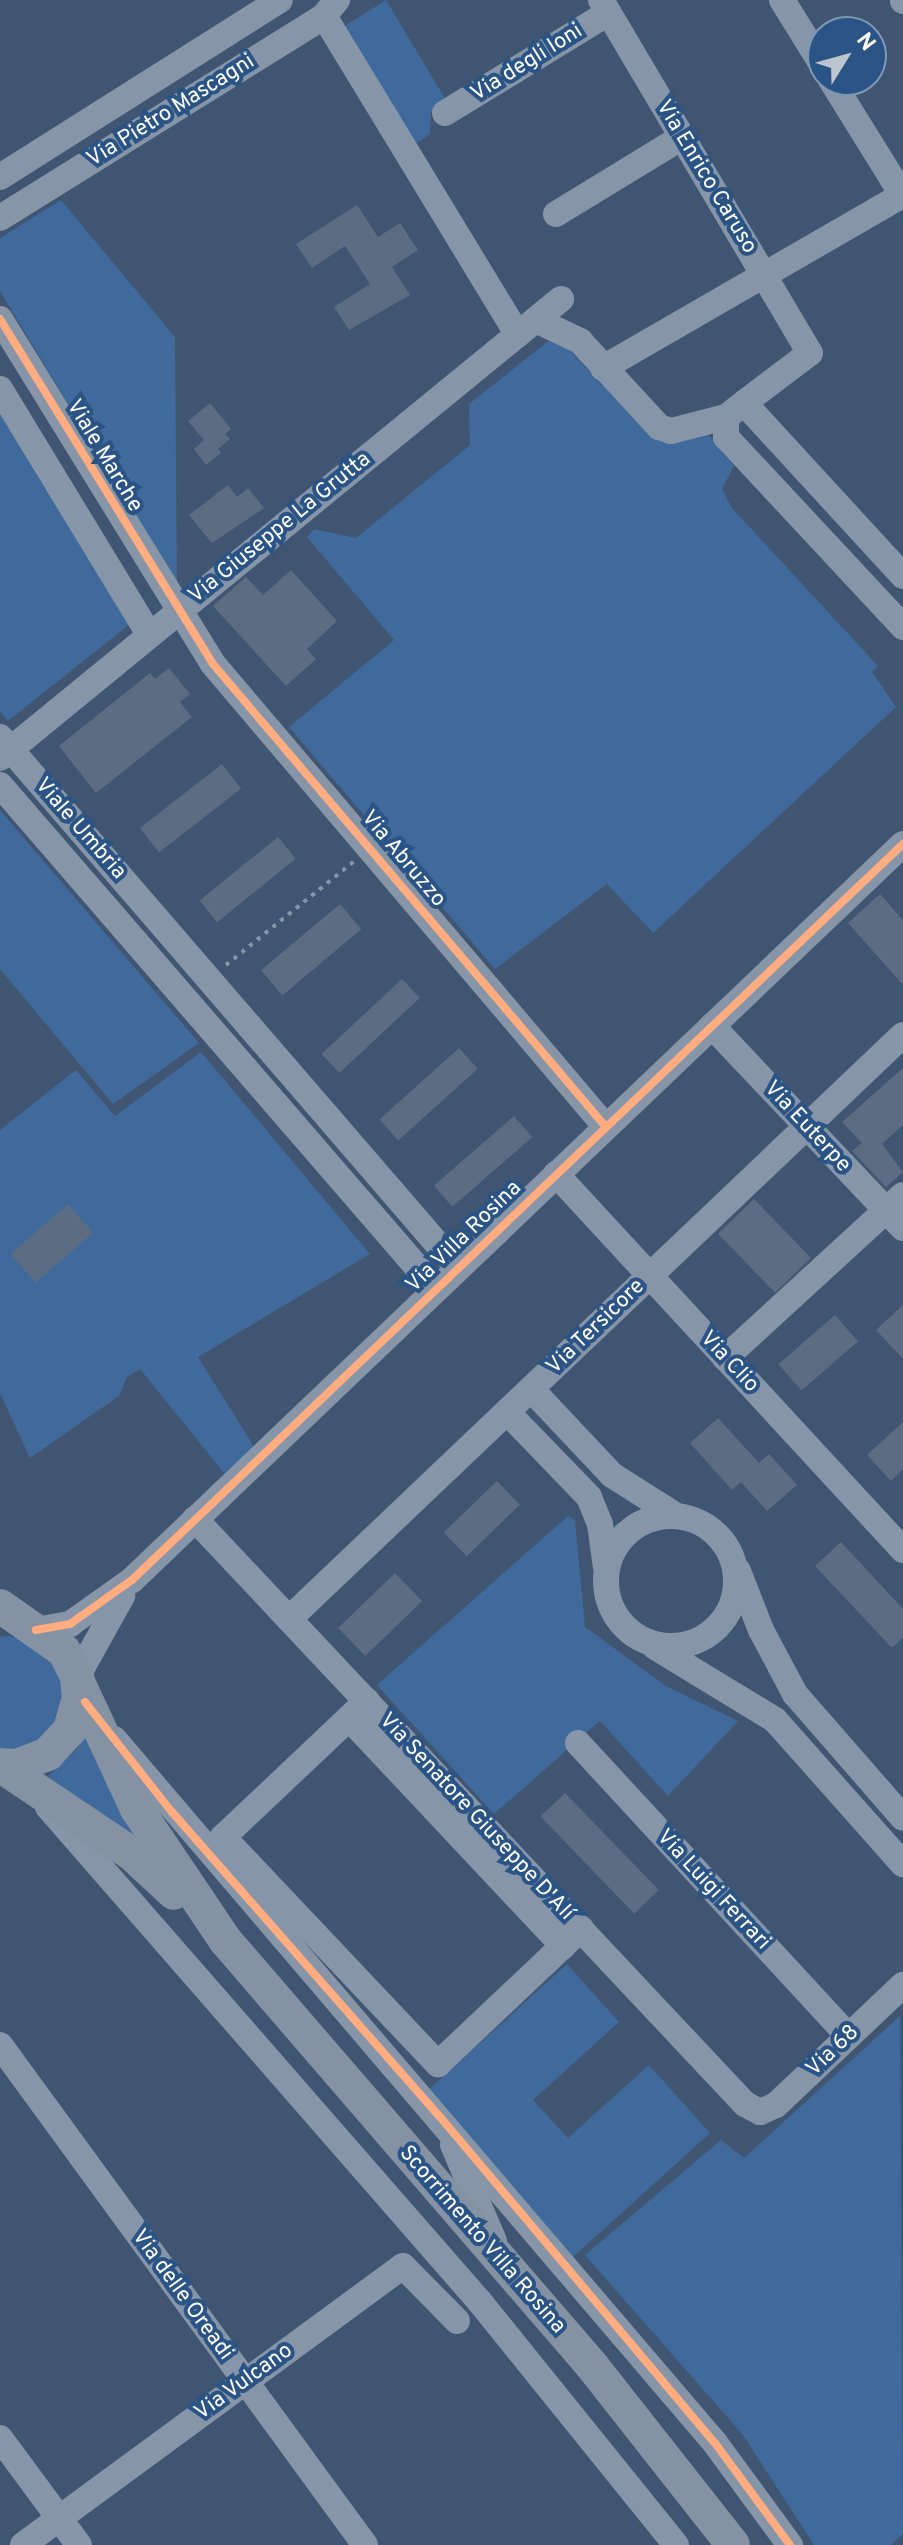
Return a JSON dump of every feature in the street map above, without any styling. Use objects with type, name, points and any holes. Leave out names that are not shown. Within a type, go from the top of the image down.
[{"type":"main road","name":"Scorrimento Villa Rosina","points":[[0,1606],[22,1628],[64,1651],[137,1809],[225,1940],[704,2504],[733,2545]]},
{"type":"main road","points":[[9,1771],[33,1762],[61,1743],[76,1715],[80,1687]]},
{"type":"main road","name":"Scorrimento Villa Rosina","points":[[9,1771],[132,1854],[225,1940]]},
{"type":"street","name":"Via Pietro Mascagni","points":[[0,177],[280,0]]},
{"type":"street","points":[[782,0],[807,40]]},
{"type":"street","name":"Via degli Ioni","points":[[445,113],[604,6]]},
{"type":"street","name":"Via Enrico Caruso","points":[[604,6],[810,353],[735,410]]},
{"type":"street","name":"Via Pietro Mascagni","points":[[0,218],[331,8]]},
{"type":"street","points":[[331,8],[527,328],[580,341],[659,427],[671,431],[735,410]]},
{"type":"street","points":[[603,368],[903,196],[841,96]]},
{"type":"street","points":[[556,214],[682,137]]},
{"type":"street","name":"Via Giuseppe La Grutta","points":[[3,748],[164,622],[561,299]]},
{"type":"street","name":"Viale Marche","points":[[0,319],[164,622]]},
{"type":"street","points":[[0,389],[121,588],[164,622]]},
{"type":"street","points":[[735,410],[903,576]]},
{"type":"street","points":[[735,410],[726,437],[903,627]]},
{"type":"street","name":"Via Abruzzo","points":[[164,622],[213,664],[606,1127]]},
{"type":"street","name":"Viale Umbria","points":[[3,748],[159,921],[458,1268]]},
{"type":"street","name":"Viale Umbria","points":[[0,785],[436,1289]]},
{"type":"street","name":"Via Villa Rosina","points":[[22,1628],[70,1624],[132,1580],[712,1026],[898,859]]},
{"type":"street","points":[[135,942],[159,921]]},
{"type":"street","name":"Via Euterpe","points":[[712,1026],[807,1127],[897,1211]]},
{"type":"street","name":"Via Tersicore","points":[[289,1619],[903,1035]]},
{"type":"street","points":[[269,1097],[293,1077]]},
{"type":"street","name":"Via Clio","points":[[556,1174],[903,1549]]},
{"type":"street","points":[[725,1358],[897,1211]]},
{"type":"street","points":[[389,1235],[412,1215]]},
{"type":"street","points":[[531,1389],[612,1475],[675,1515],[714,1531],[736,1567],[795,1694],[903,1818]]},
{"type":"street","points":[[507,1412],[589,1497],[600,1524],[612,1610],[641,1640],[716,1680],[775,1720],[903,1864]]},
{"type":"street","points":[[606,1568],[615,1546],[631,1528],[652,1518],[675,1515]]},
{"type":"street","name":"Via Senatore Giuseppe D'Alí","points":[[195,1519],[289,1619],[358,1710],[572,1937],[745,2104],[760,2112]]},
{"type":"street","points":[[641,1640],[683,1646],[711,1633],[731,1609],[736,1567]]},
{"type":"street","name":"Via Villa Rosina","points":[[80,1687],[132,1580]]},
{"type":"street","points":[[80,1687],[172,1812],[441,2118],[715,2443],[790,2545]]},
{"type":"street","points":[[358,1710],[223,1837],[438,2064],[572,1937]]},
{"type":"street","name":"Via Luigi Ferrari","points":[[578,1743],[848,2036]]},
{"type":"street","points":[[9,1771],[470,2290],[676,2545]]},
{"type":"street","name":"Via 68","points":[[760,2112],[776,2105],[903,1985]]},
{"type":"street","name":"Via delle Oreadi","points":[[0,2045],[365,2545]]},
{"type":"street","points":[[441,2118],[506,2270]]},
{"type":"street","name":"Via Vulcano","points":[[23,2545],[403,2266],[457,2321]]},
{"type":"street","points":[[0,2438],[79,2545]]},
{"type":"street","points":[[704,2504],[714,2545]]},
{"type":"path","points":[[209,979],[370,848]]},
{"type":"shaded area","points":[[386,0],[446,100],[431,112],[430,134],[414,145],[343,27]]},
{"type":"shaded area","points":[[61,200],[175,337],[177,585],[0,291],[0,238]]},
{"type":"shaded area","points":[[556,335],[601,384],[625,395],[652,428],[703,428],[734,466],[722,489],[732,508],[878,666],[872,672],[896,707],[653,933],[607,884],[495,969],[289,727],[394,640],[307,537],[314,529],[356,538],[470,445],[469,404]]},
{"type":"shaded area","points":[[0,411],[130,624],[8,721],[0,712]]},
{"type":"shaded area","points":[[0,810],[199,1043],[113,1104],[0,969]]},
{"type":"shaded area","points":[[201,1052],[370,1254],[198,1357],[255,1448],[224,1473],[140,1369],[127,1377],[119,1396],[30,1458],[0,1393],[0,1130],[76,1070],[115,1116]]},
{"type":"shaded area","points":[[568,1516],[575,1520],[585,1627],[666,1686],[738,1721],[668,1796],[600,1721],[494,1814],[377,1685]]},
{"type":"shaded area","points":[[0,1637],[30,1640],[49,1651],[69,1691],[58,1733],[0,1757]]},
{"type":"shaded area","points":[[86,1733],[148,1848],[58,1790],[48,1776],[78,1748]]},
{"type":"shaded area","points":[[567,1964],[619,2022],[533,2100],[568,2138],[649,2065],[710,2133],[571,2259],[423,2095]]},
{"type":"shaded area","points":[[900,2016],[903,2534],[891,2545],[814,2545],[743,2435],[585,2255],[721,2140],[744,2158]]},
{"type":"building","points":[[357,205],[378,237],[400,223],[418,250],[392,267],[410,295],[349,330],[334,307],[370,284],[345,246],[312,268],[296,244]]},
{"type":"building","points":[[210,403],[231,429],[225,434],[230,439],[218,449],[221,453],[206,465],[194,449],[204,440],[188,421]]},
{"type":"building","points":[[228,485],[237,497],[248,488],[264,508],[212,543],[189,515]]},
{"type":"building","points":[[291,570],[337,621],[307,649],[316,659],[286,686],[213,606],[246,577],[263,595]]},
{"type":"building","points":[[169,668],[190,694],[180,702],[192,717],[96,793],[59,746],[150,673],[155,679]]},
{"type":"building","points":[[222,764],[241,788],[159,852],[140,828]]},
{"type":"building","points":[[278,837],[296,859],[217,922],[200,901]]},
{"type":"building","points":[[880,894],[903,920],[903,985],[848,923]]},
{"type":"building","points":[[340,904],[361,929],[282,995],[261,970]]},
{"type":"building","points":[[402,979],[420,998],[339,1073],[322,1054]]},
{"type":"building","points":[[459,1048],[478,1069],[398,1140],[379,1120]]},
{"type":"building","points":[[903,1068],[903,1125],[882,1144],[903,1172],[886,1187],[852,1151],[862,1143],[842,1122]]},
{"type":"building","points":[[514,1116],[532,1137],[452,1207],[434,1186]]},
{"type":"building","points":[[754,1199],[811,1258],[775,1293],[718,1234]]},
{"type":"building","points":[[68,1204],[93,1233],[36,1283],[11,1254]]},
{"type":"building","points":[[903,1305],[903,1359],[876,1330]]},
{"type":"building","points":[[835,1315],[858,1341],[801,1391],[778,1364]]},
{"type":"building","points":[[718,1418],[759,1463],[769,1454],[797,1485],[767,1511],[741,1482],[732,1490],[690,1443]]},
{"type":"building","points":[[903,1422],[903,1469],[891,1481],[867,1455]]},
{"type":"building","points":[[497,1481],[520,1505],[467,1556],[444,1532]]},
{"type":"building","points":[[841,1542],[903,1609],[903,1638],[892,1648],[815,1566]]},
{"type":"building","points":[[395,1573],[422,1601],[365,1656],[338,1628]]},
{"type":"building","points":[[565,1793],[659,1890],[634,1914],[541,1817]]},
{"type":"cycle path","points":[[0,319],[213,664],[606,1127]]},
{"type":"cycle path","points":[[36,1630],[70,1624],[132,1580],[903,844]]},
{"type":"cycle path","points":[[85,1702],[172,1812],[441,2118],[715,2443],[790,2545]]}]
